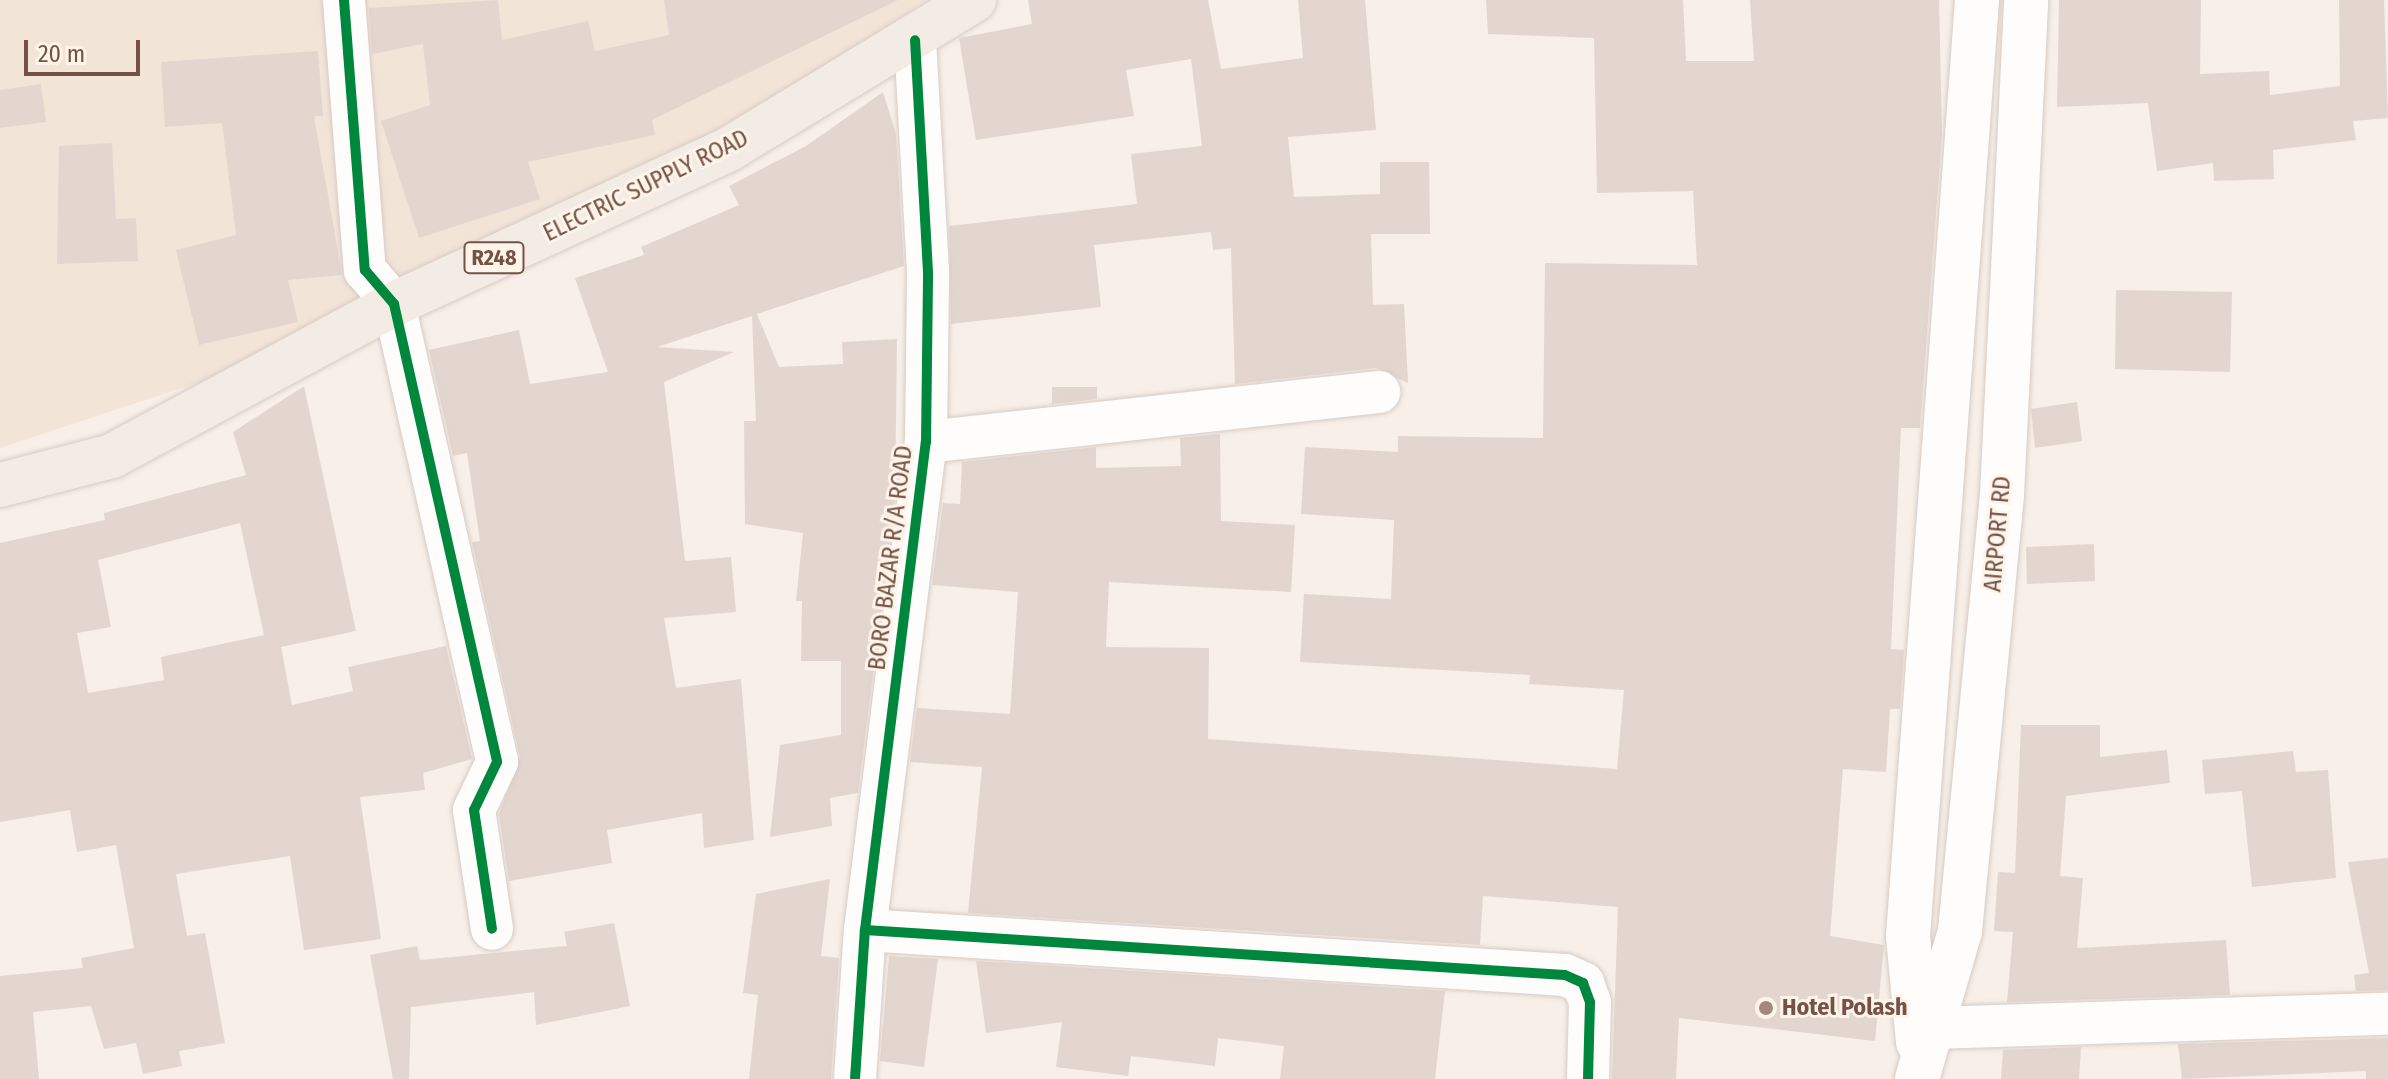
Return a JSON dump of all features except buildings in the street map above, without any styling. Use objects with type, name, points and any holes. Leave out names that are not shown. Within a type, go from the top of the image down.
[{"type":"main road","name":"ELECTRIC SUPPLY ROAD","points":[[0,485],[112,456],[394,304],[729,149],[915,40],[974,0]]},
{"type":"main road","points":[[1922,1056],[1908,936],[1977,0]]},
{"type":"main road","name":"AIRPORT RD","points":[[1922,1056],[1960,931],[1990,623],[2026,0]]},
{"type":"street","points":[[344,0],[365,270],[394,304],[497,762],[474,810],[492,929]]},
{"type":"street","name":"BORO BAZAR R/A ROAD","points":[[855,1079],[865,930],[926,442],[928,272],[915,40]]},
{"type":"street","points":[[926,442],[1379,392]]},
{"type":"street","points":[[865,930],[1565,975],[1583,983],[1590,1002],[1588,1079]]},
{"type":"street","points":[[1922,1056],[2388,1014]]},
{"type":"shaded area","points":[[0,0],[925,0],[784,106],[230,372],[0,448]]},
{"type":"cycle path","points":[[344,0],[365,270],[394,304],[497,762],[474,810],[492,929]]},
{"type":"cycle path","points":[[855,1079],[865,930],[926,442],[928,272],[915,40]]},
{"type":"cycle path","points":[[865,930],[1565,975],[1583,983],[1590,1002],[1588,1079]]},
{"type":"place","name":"Hotel Polash","points":[[1766,1008]]}]
